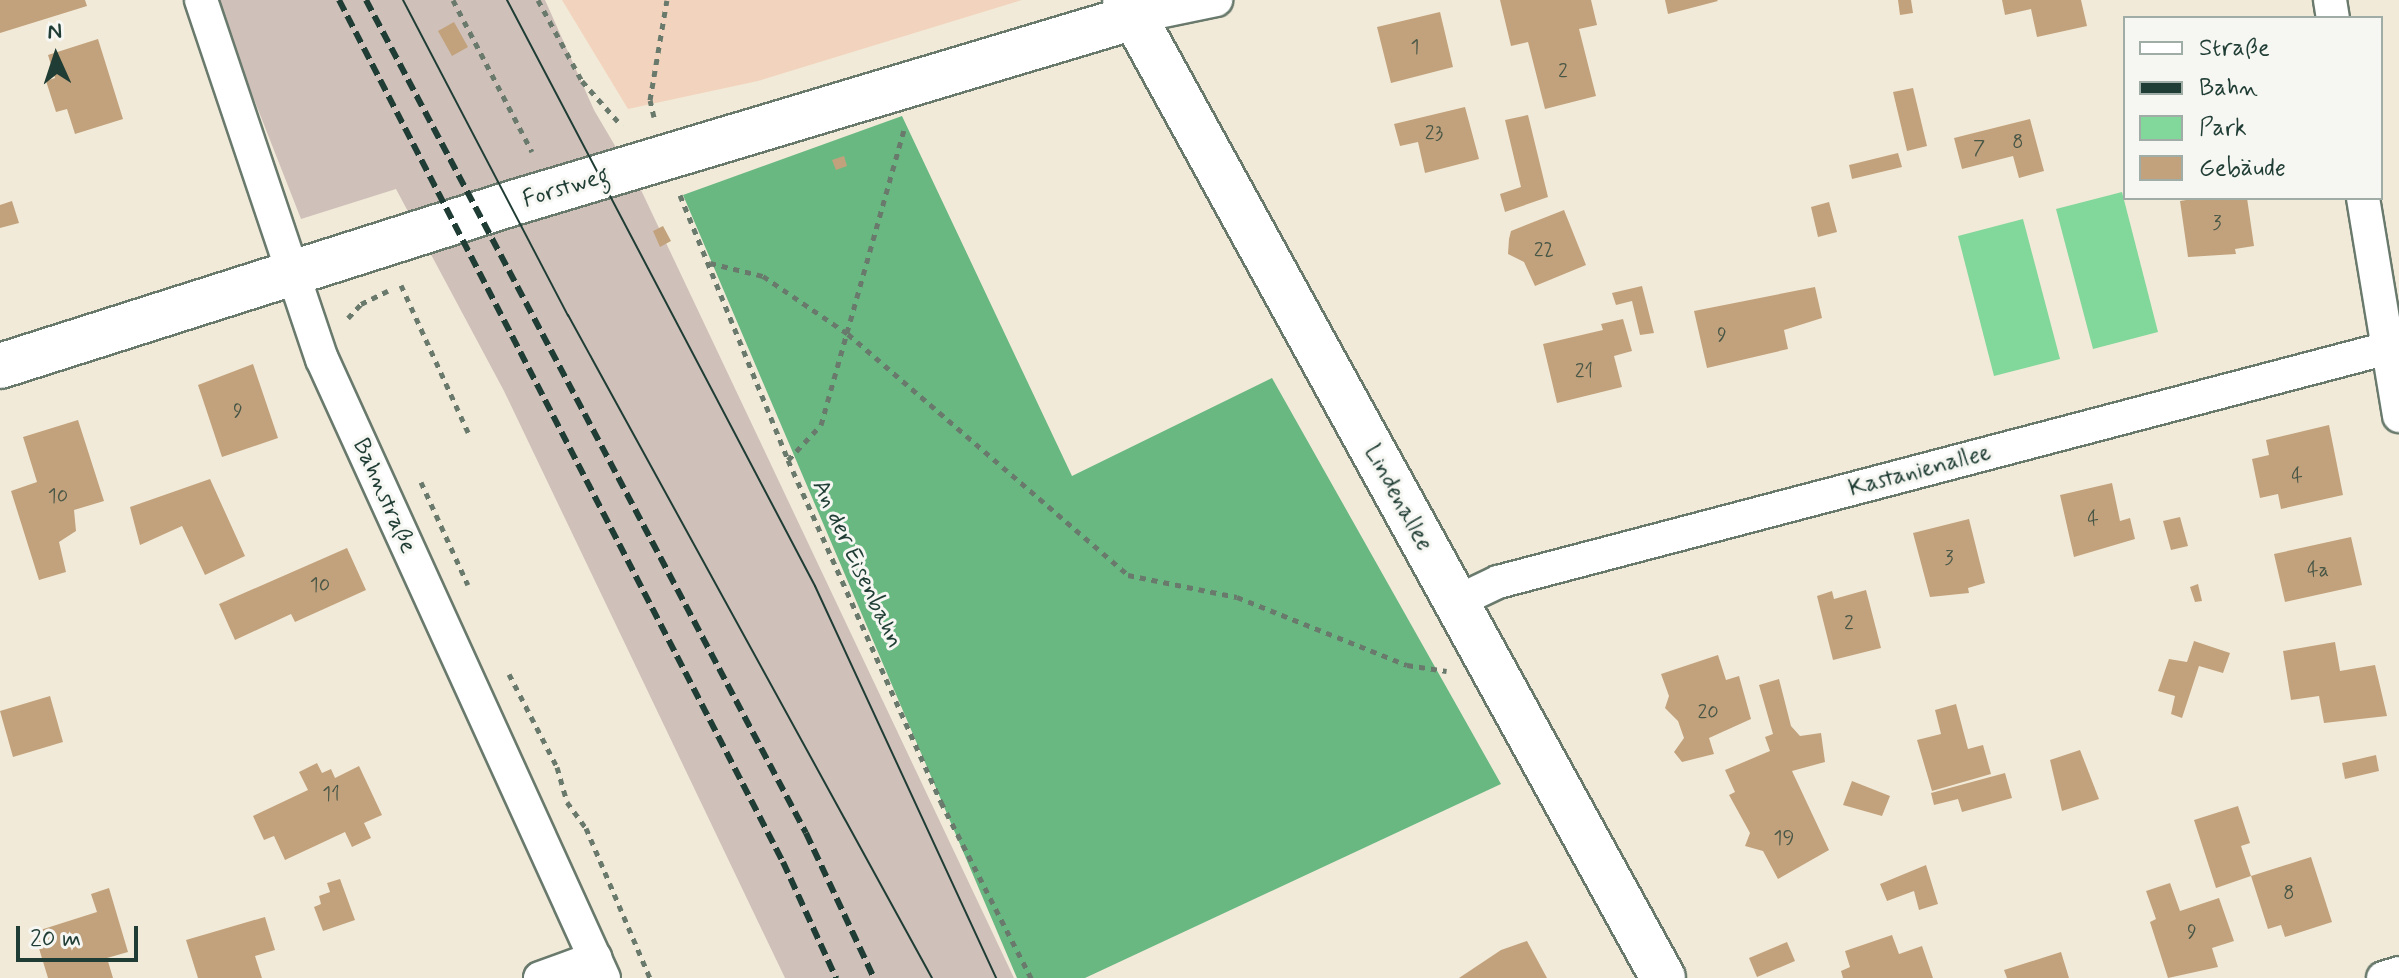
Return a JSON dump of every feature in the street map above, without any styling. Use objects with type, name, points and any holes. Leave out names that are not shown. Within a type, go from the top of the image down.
[{"type":"main road","name":"Forstweg","points":[[0,366],[295,273],[661,140],[1130,8]]},
{"type":"main road","name":"Lindenallee","points":[[1130,8],[1663,978]]},
{"type":"street","name":"Bahnstraße","points":[[201,0],[322,359],[600,968]]},
{"type":"street","points":[[1130,8],[1216,0]]},
{"type":"street","points":[[2363,200],[2399,416]]},
{"type":"street","name":"Kastanienallee","points":[[1456,602],[1498,582],[2388,348]]},
{"type":"street","points":[[540,978],[600,968]]},
{"type":"street","points":[[2383,978],[2399,973]]},
{"type":"path","points":[[453,0],[532,152]]},
{"type":"path","points":[[538,0],[582,81],[620,124]]},
{"type":"path","name":"An der Eisenbahn","points":[[667,0],[650,100],[661,140],[788,460],[941,802],[1031,978]]},
{"type":"path","points":[[788,460],[821,425],[901,132]]},
{"type":"path","points":[[709,263],[763,276],[848,334],[1128,575],[1237,597],[1407,665],[1453,672]]},
{"type":"path","points":[[346,324],[361,304],[403,285],[468,432]]},
{"type":"path","points":[[417,477],[463,566],[471,593]]},
{"type":"path","points":[[507,669],[557,767],[567,802],[586,828],[650,978]]},
{"type":"shaded area","points":[[215,0],[545,0],[594,110],[641,190],[1014,978],[785,978],[504,391],[396,189],[301,219]]},
{"type":"shaded area","points":[[562,0],[1022,0],[758,81],[628,109]]},
{"type":"green space","points":[[902,116],[1072,476],[1272,378],[1501,784],[1085,978],[1017,978],[683,195]]},
{"type":"green space","points":[[2122,192],[2158,332],[2093,349],[2056,209]]},
{"type":"green space","points":[[2023,219],[2060,359],[1994,376],[1958,236]]},
{"type":"building","points":[[0,0],[85,0],[87,6],[0,33]]},
{"type":"building","points":[[1500,0],[1591,0],[1597,25],[1579,29],[1596,96],[1545,109],[1528,42],[1511,46]]},
{"type":"building","points":[[1665,0],[1717,0],[1718,1],[1668,14]]},
{"type":"building","points":[[1898,0],[1911,0],[1913,13],[1900,15]]},
{"type":"building","points":[[2002,0],[2081,0],[2087,26],[2037,37],[2031,9],[2005,15]]},
{"type":"building","points":[[1440,12],[1453,67],[1391,83],[1377,27]]},
{"type":"building","points":[[454,22],[468,47],[452,56],[438,31]]},
{"type":"building","points":[[98,39],[123,119],[75,134],[67,109],[56,112],[46,81],[55,78],[48,55]]},
{"type":"building","points":[[1913,88],[1927,146],[1907,151],[1893,92]]},
{"type":"building","points":[[1465,107],[1479,159],[1425,173],[1418,142],[1400,146],[1394,124]]},
{"type":"building","points":[[1528,115],[1548,197],[1505,212],[1500,194],[1521,187],[1505,120]]},
{"type":"building","points":[[2030,119],[2044,171],[2019,178],[2013,156],[1962,169],[1954,138]]},
{"type":"building","points":[[1898,153],[1902,167],[1852,179],[1849,165]]},
{"type":"building","points":[[844,156],[847,166],[836,170],[832,160]]},
{"type":"building","points":[[2247,200],[2254,246],[2235,249],[2236,254],[2188,257],[2180,201]]},
{"type":"building","points":[[12,201],[19,223],[0,228],[0,205]]},
{"type":"building","points":[[1829,202],[1837,232],[1818,237],[1811,207]]},
{"type":"building","points":[[1564,210],[1586,265],[1535,286],[1524,262],[1508,254],[1511,231]]},
{"type":"building","points":[[663,226],[671,241],[660,247],[653,231]]},
{"type":"building","points":[[1642,286],[1654,333],[1640,335],[1632,301],[1616,305],[1612,293]]},
{"type":"building","points":[[1815,287],[1822,318],[1784,330],[1788,349],[1707,368],[1694,311]]},
{"type":"building","points":[[1623,319],[1632,351],[1614,356],[1622,387],[1557,403],[1543,344],[1603,330],[1601,324]]},
{"type":"building","points":[[253,364],[278,438],[222,457],[198,385]]},
{"type":"building","points":[[78,420],[104,501],[74,510],[76,531],[59,542],[66,572],[39,580],[11,491],[37,482],[23,437]]},
{"type":"building","points":[[2329,425],[2343,495],[2281,509],[2278,494],[2260,498],[2252,459],[2269,455],[2266,440]]},
{"type":"building","points":[[210,479],[245,556],[205,575],[182,526],[140,545],[130,507]]},
{"type":"building","points":[[2112,483],[2120,521],[2130,518],[2135,539],[2074,557],[2060,495]]},
{"type":"building","points":[[2180,517],[2188,546],[2171,550],[2163,521]]},
{"type":"building","points":[[1969,519],[1985,583],[1968,588],[1969,593],[1930,597],[1913,533]]},
{"type":"building","points":[[2351,537],[2362,585],[2285,602],[2274,554]]},
{"type":"building","points":[[347,548],[366,590],[295,622],[291,614],[235,640],[219,604]]},
{"type":"building","points":[[2198,584],[2202,601],[2195,602],[2190,587]]},
{"type":"building","points":[[1866,590],[1881,648],[1833,660],[1817,596],[1832,591],[1834,599]]},
{"type":"building","points":[[2194,641],[2230,653],[2223,673],[2199,666],[2182,718],[2171,714],[2175,696],[2158,691],[2169,659],[2187,662]]},
{"type":"building","points":[[2335,642],[2340,671],[2375,665],[2387,716],[2324,723],[2319,696],[2291,700],[2283,651]]},
{"type":"building","points":[[1718,655],[1726,680],[1739,676],[1751,719],[1709,738],[1714,754],[1682,762],[1674,752],[1684,738],[1678,721],[1665,708],[1669,696],[1661,674]]},
{"type":"building","points":[[1779,679],[1791,726],[1800,736],[1821,733],[1825,762],[1792,771],[1829,850],[1778,879],[1763,851],[1745,846],[1750,833],[1729,795],[1735,792],[1725,770],[1770,751],[1765,737],[1773,734],[1759,685]]},
{"type":"building","points":[[50,696],[63,742],[13,757],[0,711]]},
{"type":"building","points":[[1956,704],[1968,749],[1983,745],[1991,774],[1932,791],[1917,740],[1941,734],[1935,710]]},
{"type":"building","points":[[2080,750],[2099,799],[2062,811],[2050,760]]},
{"type":"building","points":[[2376,755],[2379,771],[2345,779],[2342,763]]},
{"type":"building","points":[[317,763],[322,773],[331,769],[335,778],[359,766],[382,815],[364,823],[371,838],[352,847],[345,832],[285,860],[274,836],[264,840],[253,816],[308,790],[299,772]]},
{"type":"building","points":[[2005,773],[2012,798],[1962,812],[1958,799],[1934,805],[1931,793]]},
{"type":"building","points":[[1852,781],[1890,796],[1882,816],[1843,805]]},
{"type":"building","points":[[2238,806],[2250,843],[2241,846],[2251,876],[2216,888],[2194,820]]},
{"type":"building","points":[[2311,857],[2332,922],[2285,937],[2281,925],[2268,929],[2251,876]]},
{"type":"building","points":[[1926,865],[1938,904],[1919,910],[1914,891],[1887,901],[1880,884]]},
{"type":"building","points":[[340,879],[355,920],[323,931],[314,907],[321,904],[319,896],[330,892],[327,883]]},
{"type":"building","points":[[2170,883],[2180,911],[2219,898],[2234,941],[2212,948],[2218,967],[2168,978],[2150,922],[2156,919],[2146,891]]},
{"type":"building","points":[[109,888],[128,952],[107,958],[113,978],[48,978],[34,932],[97,912],[91,894]]},
{"type":"building","points":[[265,917],[275,950],[255,956],[262,978],[198,978],[186,940]]},
{"type":"building","points":[[1892,935],[1899,954],[1922,946],[1933,978],[1843,978],[1841,971],[1850,967],[1845,951]]},
{"type":"building","points":[[1527,941],[1547,978],[1459,978],[1501,950]]},
{"type":"building","points":[[1787,942],[1795,961],[1757,977],[1749,958]]},
{"type":"building","points":[[2061,952],[2069,978],[2007,978],[2004,970]]},
{"type":"tram line","points":[[403,0],[568,315],[932,978]]},
{"type":"tram line","points":[[507,0],[815,586],[996,978]]},
{"type":"railway","points":[[339,0],[783,862],[836,978]]},
{"type":"railway","points":[[366,0],[806,833],[874,978]]}]
